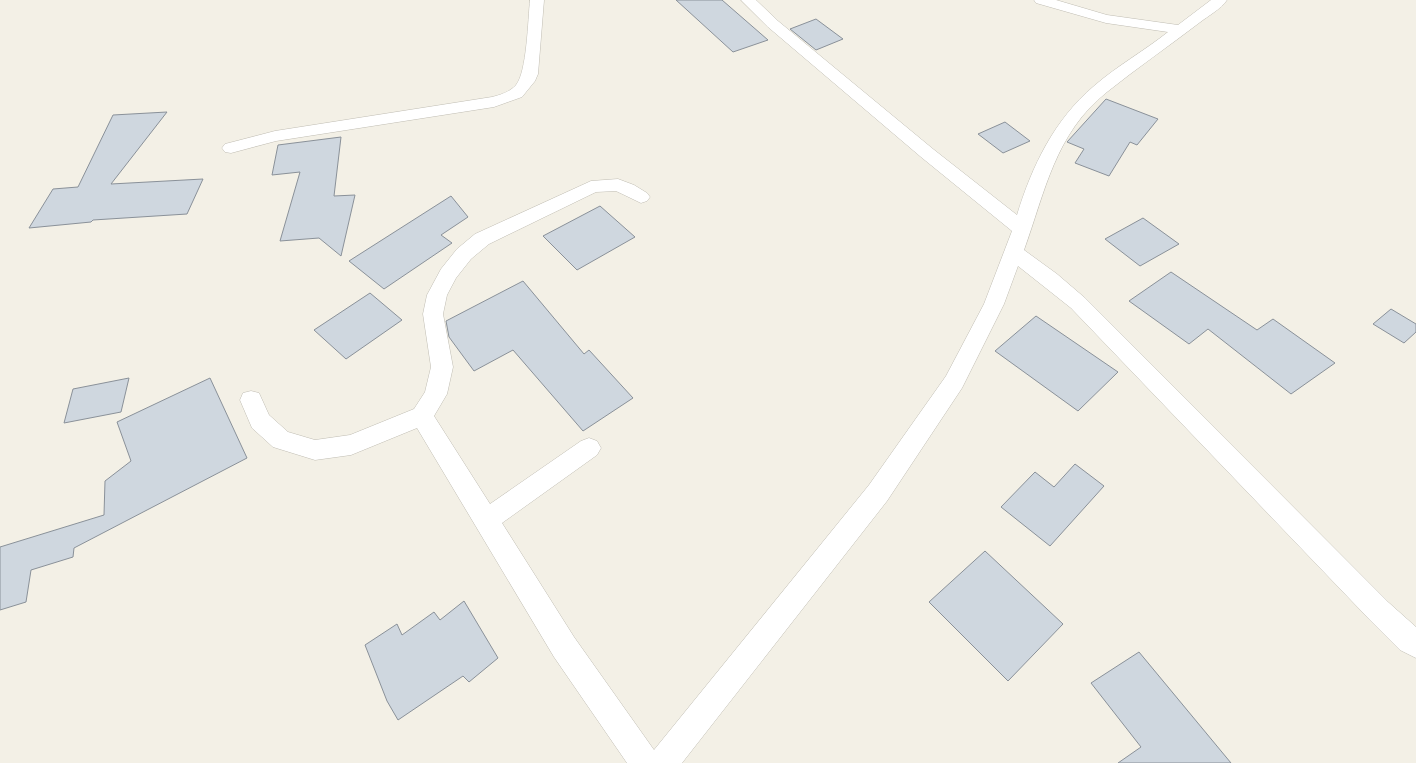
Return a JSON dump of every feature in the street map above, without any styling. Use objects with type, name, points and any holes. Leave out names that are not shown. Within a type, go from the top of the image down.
[{"type":"street","points":[[231,148],[275,136],[494,102],[518,94],[526,83],[530,74],[537,0]]},
{"type":"street","points":[[748,0],[773,24],[927,154],[1022,229]]},
{"type":"street","points":[[1041,0],[1106,19],[1182,30]]},
{"type":"street","points":[[663,763],[878,492],[954,382],[994,304],[1022,229],[1036,183],[1052,148],[1072,117],[1100,89],[1182,30],[1220,0]]},
{"type":"street","points":[[251,400],[260,421],[281,440],[316,450],[351,445],[422,416],[436,394],[442,367],[433,314],[437,295],[448,274],[464,254],[482,238],[591,187],[606,184],[624,185],[641,197]]},
{"type":"street","points":[[1013,252],[1078,302],[1379,611],[1416,644]]},
{"type":"street","points":[[422,416],[485,521],[564,647],[645,763]]},
{"type":"street","points":[[485,521],[589,448]]},
{"type":"building","points":[[676,0],[722,0],[768,40],[733,52]]},
{"type":"building","points":[[816,19],[843,39],[816,50],[790,29]]},
{"type":"building","points":[[1106,99],[1158,119],[1137,145],[1130,142],[1109,176],[1075,163],[1084,149],[1067,142]]},
{"type":"building","points":[[167,112],[111,184],[203,179],[187,214],[93,220],[91,222],[29,228],[53,189],[78,187],[113,115]]},
{"type":"building","points":[[1005,122],[1030,141],[1003,153],[978,134]]},
{"type":"building","points":[[341,137],[334,196],[355,195],[341,256],[319,238],[280,241],[300,172],[272,175],[278,145]]},
{"type":"building","points":[[451,196],[468,217],[441,235],[452,243],[384,289],[349,261]]},
{"type":"building","points":[[600,206],[635,237],[577,270],[543,236]]},
{"type":"building","points":[[1143,218],[1179,244],[1140,266],[1105,239]]},
{"type":"building","points":[[1171,272],[1257,330],[1273,319],[1335,363],[1291,394],[1208,329],[1189,344],[1129,301]]},
{"type":"building","points":[[523,281],[584,354],[589,350],[633,398],[583,431],[513,350],[474,371],[449,337],[446,321]]},
{"type":"building","points":[[370,293],[402,320],[346,359],[314,330]]},
{"type":"building","points":[[1391,309],[1416,324],[1416,332],[1404,343],[1373,324]]},
{"type":"building","points":[[1036,316],[1118,372],[1078,411],[995,351]]},
{"type":"building","points":[[129,378],[121,412],[64,423],[73,389]]},
{"type":"building","points":[[210,378],[247,458],[74,548],[73,557],[31,570],[26,602],[0,610],[0,547],[104,515],[105,481],[131,461],[117,422]]},
{"type":"building","points":[[1075,464],[1104,486],[1050,546],[1001,507],[1035,472],[1054,487]]},
{"type":"building","points":[[985,551],[1063,624],[1008,681],[929,602]]},
{"type":"building","points":[[464,601],[498,658],[469,682],[463,676],[398,720],[387,701],[365,645],[397,624],[402,635],[434,612],[440,620]]},
{"type":"building","points":[[1139,652],[1231,763],[1118,763],[1141,747],[1091,683]]}]
